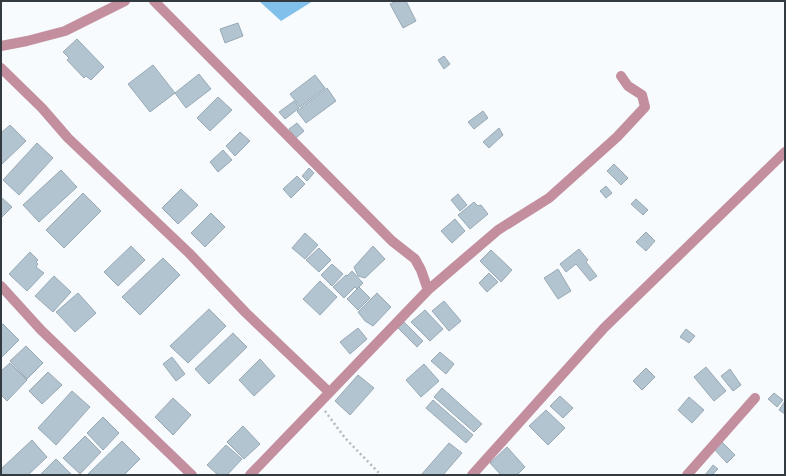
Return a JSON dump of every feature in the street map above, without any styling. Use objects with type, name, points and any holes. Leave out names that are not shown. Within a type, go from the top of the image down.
[{"type":"street","points":[[1,46],[27,42],[65,31],[125,1]]},
{"type":"street","points":[[154,1],[392,241],[415,259],[421,270],[428,290]]},
{"type":"street","points":[[1,68],[42,108],[68,138],[189,253],[246,313],[329,392]]},
{"type":"street","points":[[250,475],[428,290],[498,230],[549,198],[617,137],[644,107],[642,95],[628,86],[621,76]]},
{"type":"street","points":[[472,475],[604,328],[785,152]]},
{"type":"street","points":[[1,286],[41,330],[192,475]]},
{"type":"street","points":[[687,475],[755,398]]},
{"type":"path","points":[[318,403],[344,438],[381,475]]},
{"type":"shaded area","points":[[259,1],[313,1],[281,21]]},
{"type":"building","points":[[397,1],[406,1],[416,21],[403,28],[390,4]]},
{"type":"building","points":[[238,23],[243,36],[225,43],[220,29]]},
{"type":"building","points":[[77,39],[104,67],[91,80],[86,76],[84,78],[67,60],[69,58],[63,52]]},
{"type":"building","points":[[444,56],[450,64],[444,69],[438,60]]},
{"type":"building","points":[[153,65],[175,93],[150,112],[128,84]]},
{"type":"building","points":[[199,74],[211,89],[186,108],[175,93]]},
{"type":"building","points":[[315,75],[325,88],[300,107],[290,94]]},
{"type":"building","points":[[327,88],[336,101],[306,123],[297,111]]},
{"type":"building","points":[[218,97],[232,110],[210,131],[197,118]]},
{"type":"building","points":[[294,101],[299,108],[285,119],[279,112]]},
{"type":"building","points":[[483,111],[488,118],[474,129],[468,122]]},
{"type":"building","points":[[297,123],[304,131],[296,138],[289,129]]},
{"type":"building","points":[[10,125],[26,141],[1,165],[1,133]]},
{"type":"building","points":[[499,128],[503,135],[489,148],[483,142]]},
{"type":"building","points":[[240,132],[250,141],[235,156],[226,146]]},
{"type":"building","points":[[37,143],[53,158],[19,195],[3,180]]},
{"type":"building","points":[[223,150],[232,160],[218,172],[210,162]]},
{"type":"building","points":[[614,164],[628,178],[621,185],[607,171]]},
{"type":"building","points":[[309,168],[314,173],[307,181],[302,176]]},
{"type":"building","points":[[61,170],[77,187],[39,222],[23,205]]},
{"type":"building","points":[[297,176],[305,184],[291,198],[283,189]]},
{"type":"building","points":[[606,186],[612,193],[606,198],[600,191]]},
{"type":"building","points":[[181,189],[198,205],[178,224],[162,208]]},
{"type":"building","points":[[83,193],[101,211],[64,248],[46,230]]},
{"type":"building","points":[[458,194],[467,205],[460,211],[451,200]]},
{"type":"building","points":[[1,197],[12,207],[1,218]]},
{"type":"building","points":[[636,199],[648,210],[643,215],[631,204]]},
{"type":"building","points":[[474,202],[478,206],[481,205],[488,214],[470,229],[458,215]]},
{"type":"building","points":[[211,213],[225,227],[205,247],[191,233]]},
{"type":"building","points":[[455,219],[465,231],[452,243],[441,231]]},
{"type":"building","points":[[646,232],[655,241],[646,251],[636,242]]},
{"type":"building","points":[[305,233],[318,245],[305,259],[292,248]]},
{"type":"building","points":[[131,246],[145,260],[118,286],[104,272]]},
{"type":"building","points":[[373,246],[385,259],[365,278],[358,276],[354,267]]},
{"type":"building","points":[[319,248],[331,260],[319,272],[306,260]]},
{"type":"building","points":[[579,249],[588,260],[586,262],[597,276],[590,281],[576,264],[566,272],[560,264]]},
{"type":"building","points":[[491,250],[512,270],[501,282],[480,261]]},
{"type":"building","points":[[30,252],[38,260],[36,262],[38,264],[36,267],[44,273],[27,291],[9,274]]},
{"type":"building","points":[[163,258],[180,275],[140,315],[122,297]]},
{"type":"building","points":[[332,264],[343,274],[332,286],[321,275]]},
{"type":"building","points":[[558,269],[571,291],[558,299],[544,278]]},
{"type":"building","points":[[352,271],[363,283],[357,289],[355,287],[344,298],[333,287]]},
{"type":"building","points":[[489,273],[498,282],[487,292],[479,283]]},
{"type":"building","points":[[54,276],[71,292],[53,312],[35,296]]},
{"type":"building","points":[[320,281],[337,297],[320,315],[303,299]]},
{"type":"building","points":[[359,287],[370,298],[358,310],[347,299]]},
{"type":"building","points":[[78,293],[96,313],[75,332],[56,312]]},
{"type":"building","points":[[377,293],[391,307],[373,326],[365,321],[358,312]]},
{"type":"building","points":[[444,301],[461,321],[449,331],[432,311]]},
{"type":"building","points":[[209,309],[226,326],[188,363],[170,346]]},
{"type":"building","points":[[425,310],[443,329],[430,341],[411,322]]},
{"type":"building","points":[[404,322],[423,341],[417,347],[398,328]]},
{"type":"building","points":[[3,324],[19,340],[1,358],[1,325]]},
{"type":"building","points":[[358,328],[367,339],[350,354],[340,342]]},
{"type":"building","points":[[686,329],[695,336],[689,343],[680,337]]},
{"type":"building","points":[[233,333],[247,347],[209,384],[195,369]]},
{"type":"building","points":[[26,346],[43,363],[27,379],[10,361]]},
{"type":"building","points":[[440,352],[454,364],[446,374],[431,361]]},
{"type":"building","points":[[172,357],[185,374],[176,381],[163,364]]},
{"type":"building","points":[[260,359],[275,376],[254,396],[239,380]]},
{"type":"building","points":[[10,363],[27,380],[7,401],[1,395],[1,371]]},
{"type":"building","points":[[424,364],[439,381],[421,397],[406,380]]},
{"type":"building","points":[[706,367],[726,391],[714,401],[694,377]]},
{"type":"building","points":[[646,368],[655,377],[642,390],[633,381]]},
{"type":"building","points":[[730,369],[741,385],[733,391],[721,376]]},
{"type":"building","points":[[48,372],[62,385],[42,404],[29,391]]},
{"type":"building","points":[[358,375],[374,388],[350,415],[335,401]]},
{"type":"building","points":[[442,388],[482,424],[474,432],[434,397]]},
{"type":"building","points":[[72,391],[90,407],[56,445],[38,428]]},
{"type":"building","points":[[774,393],[783,400],[777,407],[768,399]]},
{"type":"building","points":[[560,396],[573,408],[563,418],[550,406]]},
{"type":"building","points":[[689,397],[704,410],[692,423],[678,410]]},
{"type":"building","points":[[173,398],[191,415],[173,435],[155,417]]},
{"type":"building","points":[[433,400],[473,435],[466,443],[426,408]]},
{"type":"building","points":[[785,401],[785,414],[779,410]]},
{"type":"building","points":[[546,410],[565,428],[548,445],[529,426]]},
{"type":"building","points":[[103,417],[119,433],[103,450],[87,433]]},
{"type":"building","points":[[243,426],[260,444],[244,459],[227,442]]},
{"type":"building","points":[[85,436],[101,452],[80,474],[63,458]]},
{"type":"building","points":[[32,440],[47,457],[28,475],[1,475],[1,469]]},
{"type":"building","points":[[122,441],[140,459],[124,475],[87,475]]},
{"type":"building","points":[[722,442],[735,455],[727,463],[714,449]]},
{"type":"building","points":[[449,443],[462,453],[443,475],[421,475]]},
{"type":"building","points":[[226,445],[242,459],[227,475],[218,475],[207,465]]},
{"type":"building","points":[[507,447],[525,467],[517,475],[501,475],[490,463]]},
{"type":"building","points":[[56,459],[72,475],[40,475]]},
{"type":"building","points":[[713,465],[718,469],[712,475],[705,475]]}]
